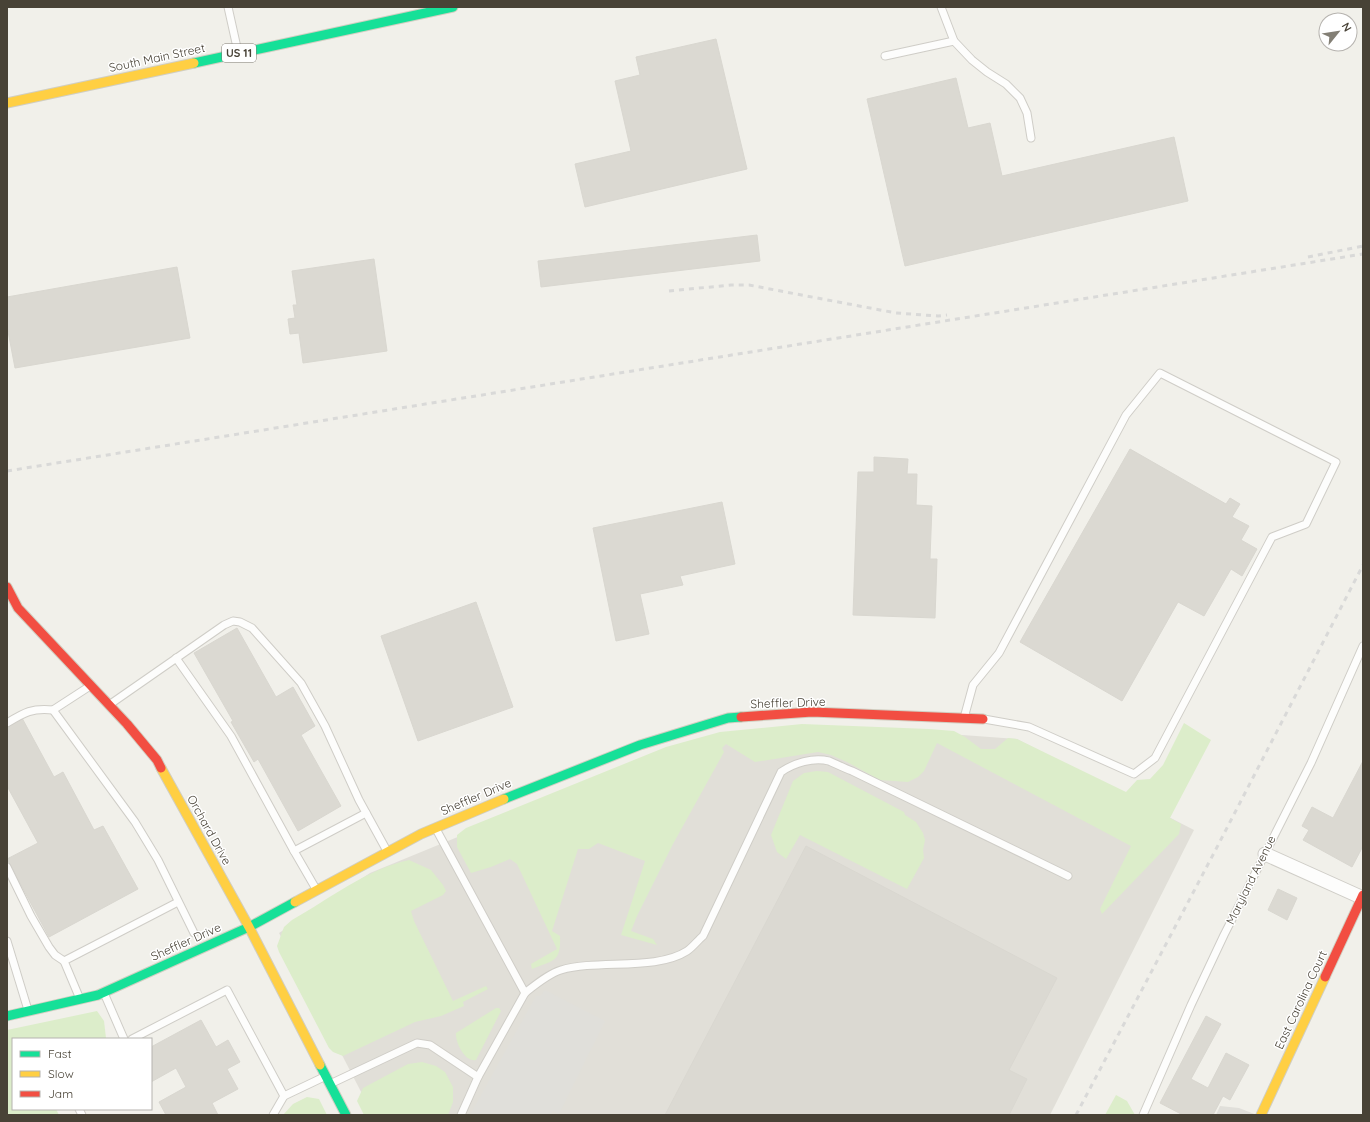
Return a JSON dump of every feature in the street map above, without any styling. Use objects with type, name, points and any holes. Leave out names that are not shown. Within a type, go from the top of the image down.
[{"type":"street","name":"South Main Street","points":[[7,103],[453,7]]},
{"type":"street","name":"Orchard Drive","points":[[7,587],[18,608],[109,705],[157,760],[249,927],[346,1115]]},
{"type":"street","name":"Sheffler Drive","points":[[7,1016],[104,993],[249,927],[421,834],[525,790],[640,745],[728,718],[812,712],[984,718]]},
{"type":"street","points":[[1264,854],[1363,897]]},
{"type":"street","name":"East Carolina Court","points":[[1261,1115],[1363,897]]},
{"type":"lane","points":[[228,7],[238,53]]},
{"type":"lane","points":[[940,7],[954,41],[972,60],[1006,84],[1020,98],[1027,113],[1031,138]]},
{"type":"lane","points":[[885,56],[954,41]]},
{"type":"lane","points":[[964,718],[973,685],[999,653],[1126,415],[1160,373],[1336,462],[1306,524],[1272,537],[1155,758],[1134,774],[1029,727],[984,718]]},
{"type":"lane","points":[[109,705],[224,625],[233,621],[240,622],[252,628],[301,683],[326,726],[366,813],[388,852]]},
{"type":"lane","name":"Maryland Avenue","points":[[1143,1115],[1195,998],[1264,854],[1311,763],[1363,646]]},
{"type":"lane","points":[[176,658],[231,736],[317,890]]},
{"type":"lane","points":[[7,723],[26,712],[39,709],[53,710],[90,686]]},
{"type":"lane","points":[[53,710],[136,822],[158,860],[194,933]]},
{"type":"lane","points":[[461,1115],[478,1077],[524,993],[540,981],[559,971],[578,966],[656,962],[674,957],[688,950],[703,936],[781,772],[791,765],[814,760],[828,761],[852,771],[1068,876]]},
{"type":"lane","points":[[294,851],[366,813]]},
{"type":"lane","points":[[436,828],[524,993]]},
{"type":"lane","points":[[7,867],[30,916],[55,955],[64,961],[80,999]]},
{"type":"lane","points":[[64,961],[178,902]]},
{"type":"lane","points":[[7,941],[28,1011]]},
{"type":"lane","points":[[134,1038],[227,990],[284,1096]]},
{"type":"lane","points":[[104,993],[124,1038]]},
{"type":"lane","points":[[273,1115],[284,1096],[328,1080],[417,1043],[430,1045],[478,1077]]},
{"type":"shaded area","points":[[840,726],[1017,739],[1194,830],[1050,1115],[373,1115],[279,933],[370,873],[696,739]]},
{"type":"shaded area","points":[[545,990],[605,1021],[559,1114],[553,1111],[550,1115],[470,1115],[536,996],[540,996]]},
{"type":"shaded area","points":[[1220,1106],[1239,1108],[1257,1115],[1216,1115]]},
{"type":"green space","points":[[1184,723],[1211,740],[1170,818],[1181,824],[1179,834],[1102,914],[1100,909],[1131,846],[937,743],[924,771],[918,777],[908,782],[880,780],[847,762],[831,755],[818,752],[755,762],[726,744],[722,748],[724,752],[673,844],[631,931],[653,939],[657,945],[621,935],[645,861],[598,843],[589,849],[578,849],[552,931],[560,936],[559,951],[555,959],[532,969],[531,964],[557,949],[517,864],[510,859],[471,873],[457,847],[457,835],[466,828],[666,747],[720,732],[802,724],[929,729],[954,731],[981,749],[995,749],[1008,738],[1017,739],[1126,792],[1137,780],[1150,779],[1163,765]]},
{"type":"green space","points":[[817,771],[828,772],[904,812],[905,815],[916,822],[923,833],[925,840],[923,850],[924,858],[907,889],[800,835],[786,859],[777,852],[771,835],[793,781],[804,773]]},
{"type":"green space","points":[[409,860],[431,870],[446,891],[443,895],[411,911],[414,921],[453,1001],[486,986],[488,989],[463,1002],[464,1006],[441,1016],[415,1022],[343,1056],[333,1052],[329,1048],[277,946],[284,927],[292,920],[378,870]]},
{"type":"green space","points":[[496,1008],[499,1008],[501,1011],[476,1060],[468,1058],[459,1046],[456,1033]]},
{"type":"green space","points":[[97,1011],[104,1021],[106,1038],[12,1038],[12,1110],[56,1110],[59,1115],[7,1115],[7,1030]]},
{"type":"green space","points":[[422,1062],[436,1066],[445,1072],[453,1087],[453,1102],[448,1115],[364,1115],[357,1101],[363,1088],[408,1064]]},
{"type":"green space","points":[[1116,1095],[1127,1101],[1135,1115],[1105,1115]]},
{"type":"green space","points":[[307,1097],[319,1099],[327,1115],[283,1115],[293,1104]]},
{"type":"building","points":[[716,39],[747,169],[585,207],[575,164],[631,151],[615,81],[640,75],[636,57]]},
{"type":"building","points":[[956,78],[968,128],[990,123],[1002,176],[1174,137],[1188,201],[905,266],[867,99]]},
{"type":"building","points":[[757,235],[760,261],[541,287],[538,261]]},
{"type":"building","points":[[374,259],[387,351],[303,363],[299,333],[290,334],[288,319],[295,318],[293,305],[297,305],[292,271]]},
{"type":"building","points":[[177,267],[190,338],[15,368],[7,326],[7,297]]},
{"type":"building","points":[[1130,449],[1226,504],[1230,498],[1240,504],[1232,517],[1249,526],[1241,540],[1257,549],[1242,576],[1231,569],[1204,616],[1178,602],[1122,701],[1020,642]]},
{"type":"building","points":[[874,457],[908,459],[907,474],[917,474],[916,505],[932,506],[930,559],[937,559],[935,618],[853,615],[858,472],[874,472]]},
{"type":"building","points":[[722,502],[735,564],[680,576],[683,585],[640,594],[649,634],[616,641],[593,528]]},
{"type":"building","points":[[476,602],[513,707],[418,741],[381,636]]},
{"type":"building","points":[[237,628],[276,697],[293,687],[315,726],[301,735],[341,806],[298,831],[258,759],[254,762],[231,722],[233,721],[194,653]]},
{"type":"building","points":[[22,718],[54,777],[63,772],[94,830],[103,826],[138,889],[49,937],[7,859],[38,843],[7,786],[7,727]]},
{"type":"building","points":[[1363,761],[1363,846],[1352,867],[1303,840],[1309,830],[1302,826],[1312,807],[1333,818]]},
{"type":"building","points":[[806,846],[1057,978],[1009,1070],[1027,1079],[1009,1115],[665,1115]]},
{"type":"building","points":[[1278,889],[1297,898],[1287,920],[1268,910]]},
{"type":"building","points":[[1206,1016],[1221,1024],[1191,1079],[1208,1088],[1226,1053],[1249,1065],[1230,1100],[1223,1096],[1213,1115],[1183,1115],[1160,1103]]},
{"type":"building","points":[[201,1020],[216,1047],[228,1040],[240,1062],[227,1069],[238,1089],[212,1103],[218,1115],[166,1115],[159,1102],[186,1087],[176,1068],[152,1081],[152,1046]]},
{"type":"railway","points":[[1308,257],[1363,246]]},
{"type":"railway","points":[[7,471],[1363,254]]},
{"type":"railway","points":[[669,291],[731,285],[749,285],[896,313],[938,316],[947,315]]},
{"type":"railway","points":[[1076,1115],[1363,565]]},
{"type":"traffic: fast","points":[[194,63],[453,7]]},
{"type":"traffic: fast","points":[[504,799],[640,745],[728,718],[741,717]]},
{"type":"traffic: fast","points":[[7,1016],[98,995],[249,927],[295,902]]},
{"type":"traffic: fast","points":[[320,1065],[346,1115]]},
{"type":"traffic: slow","points":[[7,103],[194,63]]},
{"type":"traffic: slow","points":[[161,768],[249,927],[320,1065]]},
{"type":"traffic: slow","points":[[295,902],[421,834],[504,799]]},
{"type":"traffic: slow","points":[[1261,1115],[1325,977]]},
{"type":"traffic: jam","points":[[7,587],[18,608],[127,724],[157,760],[161,768]]},
{"type":"traffic: jam","points":[[741,717],[812,712],[983,719]]},
{"type":"traffic: jam","points":[[1325,977],[1363,895]]}]
